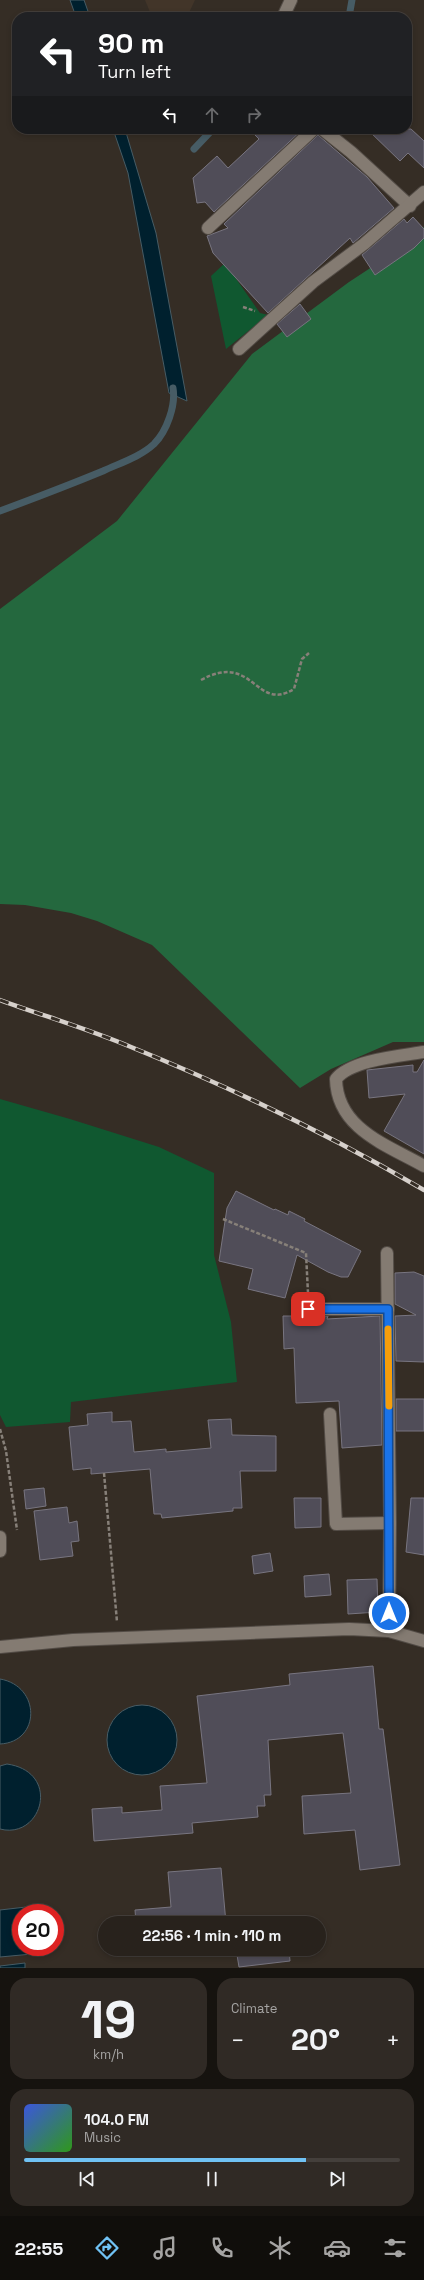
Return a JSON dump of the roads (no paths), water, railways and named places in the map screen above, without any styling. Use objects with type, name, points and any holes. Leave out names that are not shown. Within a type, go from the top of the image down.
[{"type":"street","points":[[285,12],[291,0]]},
{"type":"street","points":[[208,228],[309,134]]},
{"type":"street","points":[[328,134],[351,152],[410,206]]},
{"type":"street","points":[[239,349],[313,282],[410,206],[424,192]]},
{"type":"street","points":[[424,1052],[362,1064],[341,1073],[336,1079],[339,1101],[343,1110],[354,1123],[367,1134],[424,1166]]},
{"type":"street","points":[[386,1253],[390,1523],[389,1631]]},
{"type":"street","points":[[308,1309],[388,1309]]},
{"type":"street","points":[[330,1414],[336,1524],[390,1523]]},
{"type":"street","points":[[0,1551],[6,1535]]},
{"type":"street","points":[[0,1647],[118,1638],[349,1629],[389,1631],[424,1641]]},
{"type":"water","points":[[70,0],[84,0],[88,12],[74,12]]},
{"type":"water","points":[[115,134],[126,134],[156,233],[187,401],[169,393],[128,173]]},
{"type":"water","points":[[0,1679],[13,1684],[23,1692],[29,1702],[31,1713],[29,1724],[23,1734],[13,1741],[0,1744]]},
{"type":"water","points":[[135,1705],[149,1705],[162,1711],[171,1720],[177,1733],[175,1753],[167,1765],[149,1775],[135,1775],[122,1769],[113,1760],[107,1747],[107,1733],[113,1720],[122,1711]]},
{"type":"water","points":[[7,1764],[24,1770],[35,1779],[40,1791],[40,1804],[35,1815],[27,1825],[15,1830],[0,1829],[0,1766]]},
{"type":"water","points":[[12,1909],[12,1956],[0,1957],[0,1910]]},
{"type":"water","points":[[25,1963],[25,1968],[0,1968],[0,1966]]},
{"type":"waterway","points":[[350,12],[352,0]]},
{"type":"waterway","points":[[194,149],[208,134]]},
{"type":"waterway","points":[[0,511],[103,471],[148,449],[159,439],[170,418],[174,395],[173,388]]},
{"type":"railway","points":[[0,1000],[115,1040],[206,1079],[317,1131],[424,1190]]}]
